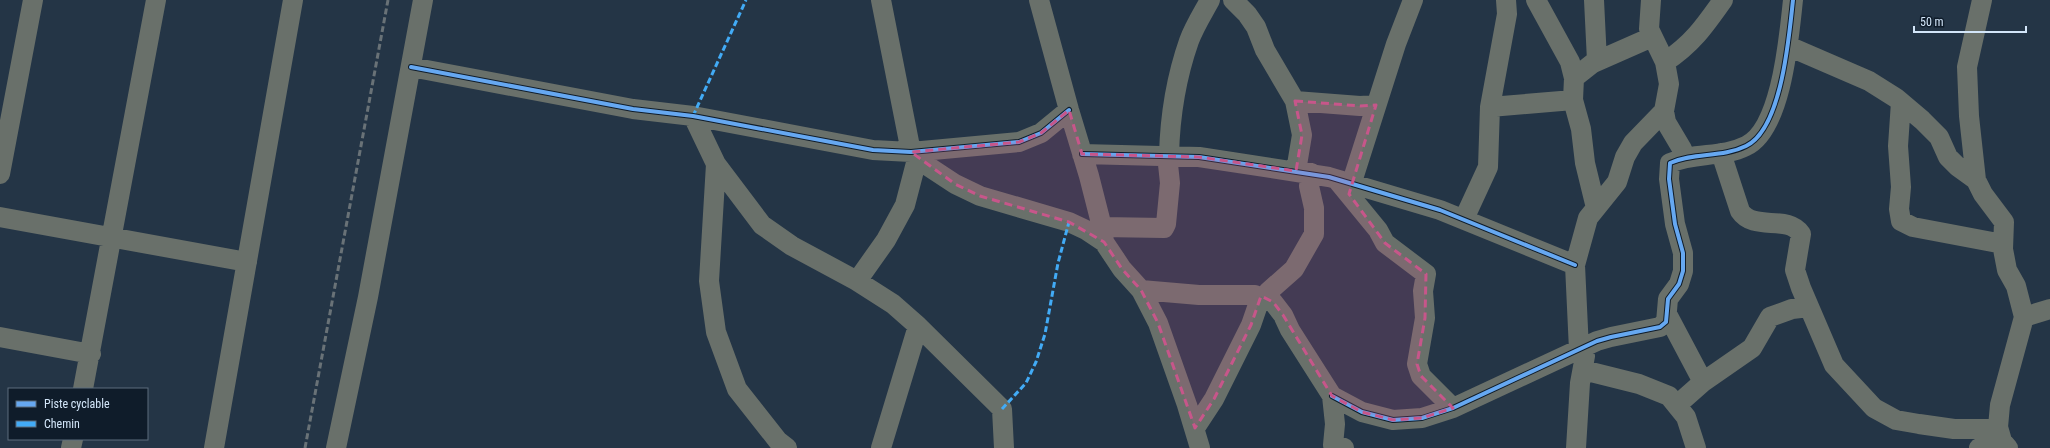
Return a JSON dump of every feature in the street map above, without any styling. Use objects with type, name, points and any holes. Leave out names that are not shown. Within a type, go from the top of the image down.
[{"type":"street","points":[[0,174],[34,0]]},
{"type":"street","points":[[83,388],[91,354],[156,0]]},
{"type":"street","points":[[336,448],[368,297],[423,0]]},
{"type":"street","points":[[857,281],[886,240],[905,205],[914,156],[881,0]]},
{"type":"street","points":[[1040,0],[1103,235],[1122,269],[1141,290],[1158,323],[1195,428],[1200,448]]},
{"type":"street","points":[[914,156],[955,184],[980,196],[1069,222],[1086,230],[1103,235],[1164,228],[1166,224],[1170,183],[1168,155],[1175,87],[1189,39],[1210,0]]},
{"type":"street","points":[[1195,428],[1214,399],[1251,325],[1263,297],[1294,269],[1314,234],[1314,208],[1304,172],[1302,135],[1295,101],[1265,50],[1256,27],[1247,14],[1233,0]]},
{"type":"street","points":[[1344,182],[1376,105],[1405,18],[1413,0]]},
{"type":"street","points":[[1464,219],[1488,167],[1490,107],[1507,14],[1506,0]]},
{"type":"street","points":[[1536,0],[1570,62],[1574,78],[1573,100],[1581,129],[1585,163],[1596,208]]},
{"type":"street","points":[[1594,0],[1597,61]]},
{"type":"street","points":[[1651,0],[1648,29],[1665,62],[1669,84],[1664,111],[1666,122],[1682,149],[1681,158]]},
{"type":"street","points":[[1665,62],[1685,49],[1707,23],[1723,0]]},
{"type":"street","points":[[1332,396],[1362,412],[1393,420],[1422,418],[1453,408],[1583,348],[1611,337],[1660,327],[1666,322],[1668,299],[1677,289],[1683,271],[1683,253],[1676,224],[1669,179],[1670,163],[1681,158],[1732,151],[1748,146],[1759,136],[1770,118],[1778,92],[1788,46],[1793,0]]},
{"type":"street","points":[[1982,0],[1967,67],[1967,90],[1976,180],[1983,194],[2004,222],[2003,244],[2007,270],[2016,286],[2024,317],[2000,405],[2003,439]]},
{"type":"street","points":[[214,448],[247,262],[289,1]]},
{"type":"street","points":[[1574,78],[1597,61],[1652,37]]},
{"type":"street","points":[[1788,46],[1869,81],[1901,102],[1939,137],[1948,157],[1958,167],[1976,180]]},
{"type":"street","points":[[411,67],[633,109],[693,116],[873,150],[914,156],[1019,142],[1041,133],[1069,110]]},
{"type":"street","points":[[1490,107],[1573,100]]},
{"type":"street","points":[[1295,101],[1360,106],[1376,105]]},
{"type":"street","points":[[1901,102],[1898,146],[1901,187],[1899,209],[1901,221],[1913,227],[2003,244]]},
{"type":"street","points":[[1576,448],[1580,383],[1583,370],[1583,348],[1575,265],[1588,218],[1617,182],[1625,157],[1633,143],[1664,111]]},
{"type":"street","points":[[693,116],[716,164],[762,225],[792,246],[857,281],[893,304],[918,326],[1002,409],[1004,448]]},
{"type":"street","points":[[1721,153],[1740,211],[1744,217],[1754,222],[1774,222],[1798,231],[1801,234],[1795,270],[1809,307],[1834,366],[1874,408],[1896,420],[1954,429],[1984,430],[2003,439]]},
{"type":"street","points":[[1082,154],[1168,155],[1199,157],[1304,172],[1440,210],[1575,265]]},
{"type":"street","points":[[716,164],[709,281],[716,332],[737,389],[778,441],[787,448]]},
{"type":"street","points":[[1344,182],[1378,230],[1384,242],[1426,274],[1424,291],[1425,318],[1417,364],[1421,376],[1453,408]]},
{"type":"street","points":[[0,217],[247,262]]},
{"type":"street","points":[[1141,290],[1199,295],[1263,297],[1272,302],[1283,315],[1290,330],[1332,396],[1335,424],[1334,447]]},
{"type":"street","points":[[1676,404],[1703,382],[1752,348],[1770,317],[1792,309],[1809,307]]},
{"type":"street","points":[[2024,317],[2050,309]]},
{"type":"street","points":[[1667,314],[1703,382]]},
{"type":"street","points":[[881,448],[918,326]]},
{"type":"street","points":[[0,337],[91,354]]},
{"type":"street","points":[[1583,370],[1639,384],[1669,396],[1686,416],[1696,448]]},
{"type":"street","points":[[1979,448],[2003,439]]},
{"type":"highlighted area","points":[[1295,101],[1360,106],[1376,105],[1349,194],[1385,243],[1426,274],[1425,318],[1417,364],[1421,376],[1453,408],[1422,418],[1393,420],[1362,412],[1332,396],[1283,315],[1273,302],[1261,296],[1251,325],[1214,399],[1195,428],[1158,323],[1141,290],[1122,269],[1104,242],[1069,222],[980,196],[955,184],[911,152],[1019,142],[1041,133],[1069,110],[1082,154],[1199,157],[1296,171],[1302,135]]},
{"type":"railway","points":[[305,448],[388,0]]},
{"type":"marked path","points":[[693,116],[746,0]]},
{"type":"marked path","points":[[1002,409],[1026,383],[1036,362],[1045,334],[1058,263],[1069,222]]},
{"type":"cycle path","points":[[1332,396],[1362,412],[1393,420],[1422,418],[1453,408],[1597,341],[1660,327],[1666,322],[1668,299],[1679,284],[1683,271],[1683,253],[1675,224],[1669,179],[1670,163],[1689,157],[1718,154],[1737,150],[1746,146],[1758,136],[1768,121],[1776,102],[1782,80],[1793,0]]},
{"type":"cycle path","points":[[411,67],[633,109],[693,116],[873,150],[911,152],[1019,142],[1041,133],[1069,110]]},
{"type":"cycle path","points":[[1082,154],[1199,157],[1329,177],[1440,210],[1575,265]]}]
